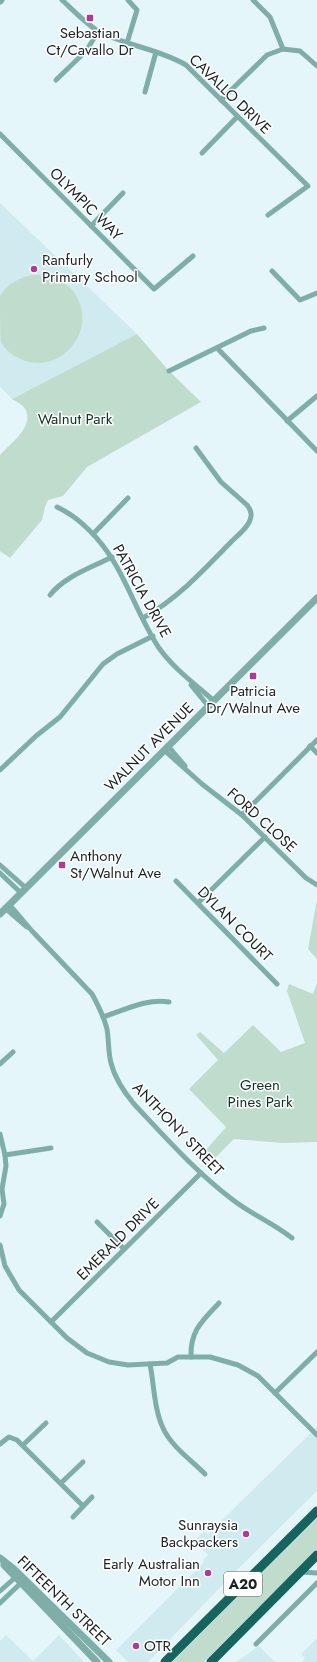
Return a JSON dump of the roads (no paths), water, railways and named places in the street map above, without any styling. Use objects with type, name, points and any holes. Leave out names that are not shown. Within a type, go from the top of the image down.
[{"type":"highway","name":"A20","points":[[165,1662],[317,1511]]},
{"type":"highway","name":"A20","points":[[211,1662],[317,1555]]},
{"type":"street","name":"CAVALLO DRIVE","points":[[62,0],[98,32],[127,43],[171,56],[186,65],[308,186],[268,215]]},
{"type":"street","points":[[127,43],[137,10],[128,0]]},
{"type":"street","points":[[253,0],[270,17],[283,49]]},
{"type":"street","points":[[56,80],[79,58],[98,32]]},
{"type":"street","points":[[220,100],[267,55],[283,49],[300,51],[317,66]]},
{"type":"street","points":[[145,92],[156,52]]},
{"type":"street","points":[[202,153],[237,117]]},
{"type":"street","name":"OLYMPIC WAY","points":[[0,134],[154,289],[193,256]]},
{"type":"street","points":[[91,226],[123,193]]},
{"type":"street","points":[[272,271],[300,300],[317,293]]},
{"type":"street","points":[[169,371],[251,332],[264,328]]},
{"type":"street","points":[[216,348],[317,451]]},
{"type":"street","points":[[287,421],[317,396]]},
{"type":"street","points":[[143,618],[201,574],[246,526],[251,516],[250,509],[247,505],[224,485],[196,448]]},
{"type":"street","points":[[93,534],[128,498]]},
{"type":"street","name":"PATRICIA DRIVE","points":[[57,507],[74,516],[93,534],[112,557],[152,636],[165,656],[211,704]]},
{"type":"street","points":[[50,594],[67,579],[112,557]]},
{"type":"street","name":"WALNUT AVENUE","points":[[5,909],[317,598]]},
{"type":"street","points":[[0,770],[36,736],[60,717],[103,664],[117,654],[152,636]]},
{"type":"street","points":[[242,815],[317,740]]},
{"type":"street","points":[[310,746],[317,753]]},
{"type":"street","name":"FORD CLOSE","points":[[166,748],[202,784],[242,815],[306,878],[317,884]]},
{"type":"street","points":[[198,903],[265,837]]},
{"type":"street","points":[[0,866],[23,891]]},
{"type":"street","points":[[0,873],[23,891]]},
{"type":"street","name":"DYLAN COURT","points":[[176,881],[277,984]]},
{"type":"street","name":"ANTHONY STREET","points":[[5,909],[32,931],[92,994],[107,1029],[111,1063],[125,1094],[201,1173],[234,1201],[292,1238]]},
{"type":"street","points":[[103,1017],[148,1002],[169,1002]]},
{"type":"street","points":[[0,1064],[13,1052]]},
{"type":"street","points":[[0,1134],[5,1155],[6,1172],[2,1189],[4,1204],[0,1216]]},
{"type":"street","points":[[5,1155],[51,1148]]},
{"type":"street","name":"EMERALD DRIVE","points":[[51,1322],[201,1173]]},
{"type":"street","points":[[97,1222],[124,1249]]},
{"type":"street","points":[[0,1245],[6,1266],[14,1283],[27,1299],[76,1346],[95,1357],[119,1364],[138,1365],[167,1363],[178,1357],[191,1357],[214,1358],[238,1365],[258,1376],[317,1435]]},
{"type":"street","points":[[191,1357],[191,1344],[194,1333],[203,1319],[219,1303]]},
{"type":"street","points":[[275,1393],[317,1352]]},
{"type":"street","points":[[150,1364],[163,1428],[173,1442],[205,1474]]},
{"type":"street","points":[[23,1445],[46,1423]]},
{"type":"street","points":[[0,1444],[6,1439],[12,1437],[17,1440],[83,1506]]},
{"type":"street","points":[[61,1483],[83,1462]]},
{"type":"street","points":[[73,1517],[92,1497]]},
{"type":"street","name":"FIFTEENTH STREET","points":[[0,1559],[109,1662]]},
{"type":"street","points":[[300,1572],[317,1573]]},
{"type":"street","points":[[0,1592],[20,1578]]},
{"type":"street","points":[[0,1602],[20,1578]]},
{"type":"street","name":"FIFTEENTH STREET","points":[[20,1578],[97,1662]]},
{"type":"street","points":[[256,1644],[317,1583]]},
{"type":"place","name":"Sebastian Ct/Cavallo Dr","points":[[90,18]]},
{"type":"place","name":"Ranfurly Primary School","points":[[34,269]]},
{"type":"place","name":"Patricia Dr/Walnut Ave","points":[[253,676]]},
{"type":"place","name":"Anthony St/Walnut Ave","points":[[62,865]]},
{"type":"place","name":"Sunraysia Backpackers","points":[[246,1534]]},
{"type":"place","name":"Early Australian Motor Inn","points":[[208,1573]]},
{"type":"place","name":"OTR","points":[[136,1646]]},
{"type":"park label","name":"Walnut Park","points":[[75,419]]},
{"type":"park label","name":"Green Pines Park","points":[[260,1094]]}]
